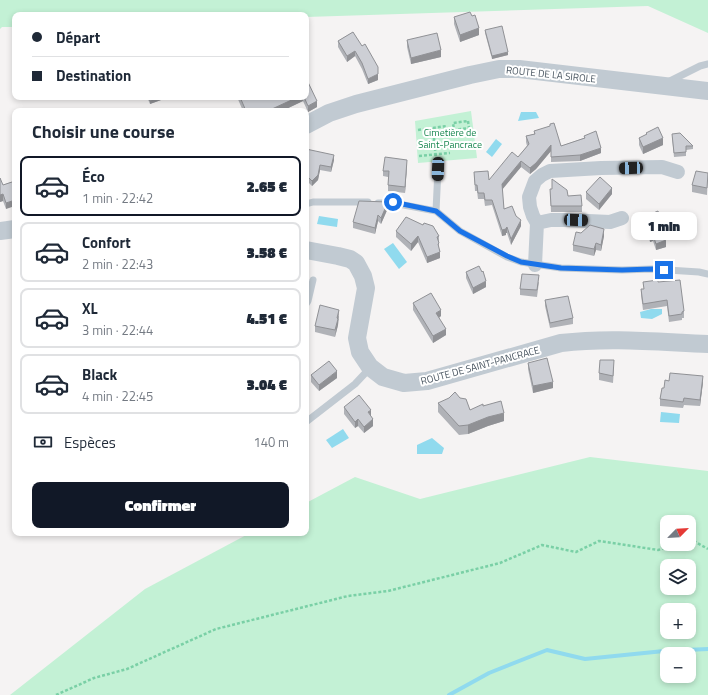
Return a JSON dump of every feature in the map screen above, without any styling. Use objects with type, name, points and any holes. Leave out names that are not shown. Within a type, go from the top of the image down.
[{"type":"street","name":"ROUTE DE LA SIROLE","points":[[309,123],[329,113],[356,104],[499,69],[519,69],[707,91]]},
{"type":"street","points":[[535,265],[537,223],[530,206],[530,197],[535,181],[542,175],[550,171],[601,168],[662,167],[678,172]]},
{"type":"street","points":[[537,223],[551,220],[610,222],[622,218]]},
{"type":"street","points":[[0,231],[12,229]]},
{"type":"street","name":"ROUTE DE SAINT-PANCRACE","points":[[309,251],[350,259],[356,263],[363,276],[366,288],[357,338],[360,352],[370,367],[383,377],[404,383],[427,381],[561,343],[624,340],[708,344]]},
{"type":"lane","points":[[660,86],[700,66],[708,64]]},
{"type":"lane","points":[[436,211],[438,169]]},
{"type":"lane","points":[[309,203],[393,202],[436,211],[460,231],[507,256],[521,262],[535,265],[561,268],[622,270],[652,269],[708,274]]},
{"type":"lane","points":[[309,297],[313,280]]},
{"type":"lane","points":[[309,420],[355,384],[370,367]]},
{"type":"path","points":[[468,121],[469,128],[454,130],[453,123],[468,121]]},
{"type":"path","points":[[418,130],[448,126]]},
{"type":"path","points":[[433,128],[438,169]]},
{"type":"path","points":[[418,148],[449,144]]},
{"type":"path","points":[[420,156],[450,153]]},
{"type":"path","points":[[56,695],[94,678],[127,669],[216,629],[348,596],[388,591],[500,563],[542,546],[576,552],[599,541],[660,549]]},
{"type":"path","points":[[696,542],[708,549]]},
{"type":"green space","points":[[0,0],[708,0],[708,33],[648,6],[309,17],[309,12],[12,12],[12,27],[2,27],[0,29]]},
{"type":"green space","name":"Cimetière de Saint-Pancrace","points":[[471,111],[477,158],[418,163],[415,121]]},
{"type":"green space","points":[[590,457],[708,471],[708,695],[10,695],[145,589],[244,536],[309,536],[309,501],[355,477],[420,499]]},
{"type":"water","points":[[521,112],[536,112],[539,118],[518,121]]},
{"type":"water","points":[[496,139],[502,144],[492,157],[486,152]]},
{"type":"water","points":[[319,216],[338,219],[337,227],[317,224]]},
{"type":"water","points":[[393,243],[407,262],[399,269],[384,249]]},
{"type":"water","points":[[651,309],[662,309],[662,314],[652,319],[641,318],[640,312]]},
{"type":"water","points":[[661,412],[680,414],[679,423],[660,422]]},
{"type":"water","points":[[343,429],[349,438],[332,448],[326,440]]},
{"type":"water","points":[[432,438],[444,448],[442,454],[417,454],[417,445]]},
{"type":"building","points":[[470,12],[472,16],[475,15],[479,28],[460,35],[454,17]]},
{"type":"building","points":[[502,26],[508,52],[492,56],[485,30]]},
{"type":"building","points":[[353,32],[362,46],[365,44],[378,67],[378,74],[368,79],[362,63],[355,51],[347,56],[338,41]]},
{"type":"building","points":[[437,33],[441,50],[411,58],[407,40]]},
{"type":"building","points":[[309,84],[317,101],[308,106],[305,100],[309,100]]},
{"type":"building","points":[[241,100],[292,100],[274,108],[245,108]]},
{"type":"building","points":[[554,123],[561,146],[585,138],[584,136],[596,131],[601,148],[580,155],[551,157],[551,145],[530,168],[521,161],[502,184],[504,209],[512,206],[516,216],[521,220],[511,239],[507,227],[506,229],[502,230],[492,200],[485,200],[484,193],[478,193],[477,185],[475,185],[474,172],[488,171],[489,180],[512,152],[518,157],[529,144],[526,136],[535,134],[534,131],[550,126],[550,124]]},
{"type":"building","points":[[658,127],[663,138],[643,147],[639,138]]},
{"type":"building","points":[[680,133],[693,146],[686,146],[686,152],[674,153],[672,134]]},
{"type":"building","points":[[309,150],[334,155],[331,167],[320,165],[318,175],[312,181],[309,178]]},
{"type":"building","points":[[385,157],[407,160],[405,187],[388,185],[389,171],[383,171]]},
{"type":"building","points":[[696,171],[708,173],[707,188],[692,185]]},
{"type":"building","points":[[600,177],[612,188],[599,204],[586,192]]},
{"type":"building","points":[[0,178],[3,185],[12,182],[12,201],[6,203],[3,194],[0,195]]},
{"type":"building","points":[[552,179],[567,190],[568,196],[581,195],[582,206],[551,206],[550,189],[552,189]]},
{"type":"building","points":[[359,201],[388,202],[381,218],[378,215],[375,228],[353,222]]},
{"type":"building","points":[[658,211],[666,240],[656,244],[653,235],[650,236],[644,217]]},
{"type":"building","points":[[406,217],[423,225],[424,223],[433,226],[439,236],[437,237],[440,252],[427,257],[418,236],[411,244],[396,231]]},
{"type":"building","points":[[590,225],[604,229],[601,245],[596,243],[594,249],[573,245],[576,232],[581,233]]},
{"type":"building","points":[[479,266],[482,272],[483,271],[486,281],[473,288],[466,272]]},
{"type":"building","points":[[522,274],[539,275],[537,290],[520,289]]},
{"type":"building","points":[[658,280],[658,282],[680,280],[684,311],[682,314],[669,316],[667,300],[643,304],[641,289],[644,289],[643,282]]},
{"type":"building","points":[[431,293],[441,310],[436,313],[446,329],[433,336],[413,303]]},
{"type":"building","points":[[568,296],[573,318],[550,323],[545,300]]},
{"type":"building","points":[[320,305],[339,310],[335,330],[315,326]]},
{"type":"building","points":[[547,358],[553,382],[533,386],[528,363]]},
{"type":"building","points":[[600,360],[614,360],[613,376],[599,373]]},
{"type":"building","points":[[329,361],[337,371],[319,385],[311,375]]},
{"type":"building","points":[[670,373],[703,376],[700,400],[684,398],[683,402],[660,399],[665,380],[669,381]]},
{"type":"building","points":[[455,392],[460,398],[466,399],[470,410],[483,404],[483,406],[501,401],[504,413],[488,417],[468,425],[459,426],[438,403],[449,398]]},
{"type":"building","points":[[359,395],[371,410],[368,412],[373,419],[364,427],[358,419],[355,422],[344,407]]},
{"type":"waterway","points":[[449,695],[489,673],[547,650],[585,659],[664,651],[708,649]]},
{"type":"route","points":[[393,202],[436,211],[460,231],[521,262],[561,268],[664,270]]}]
